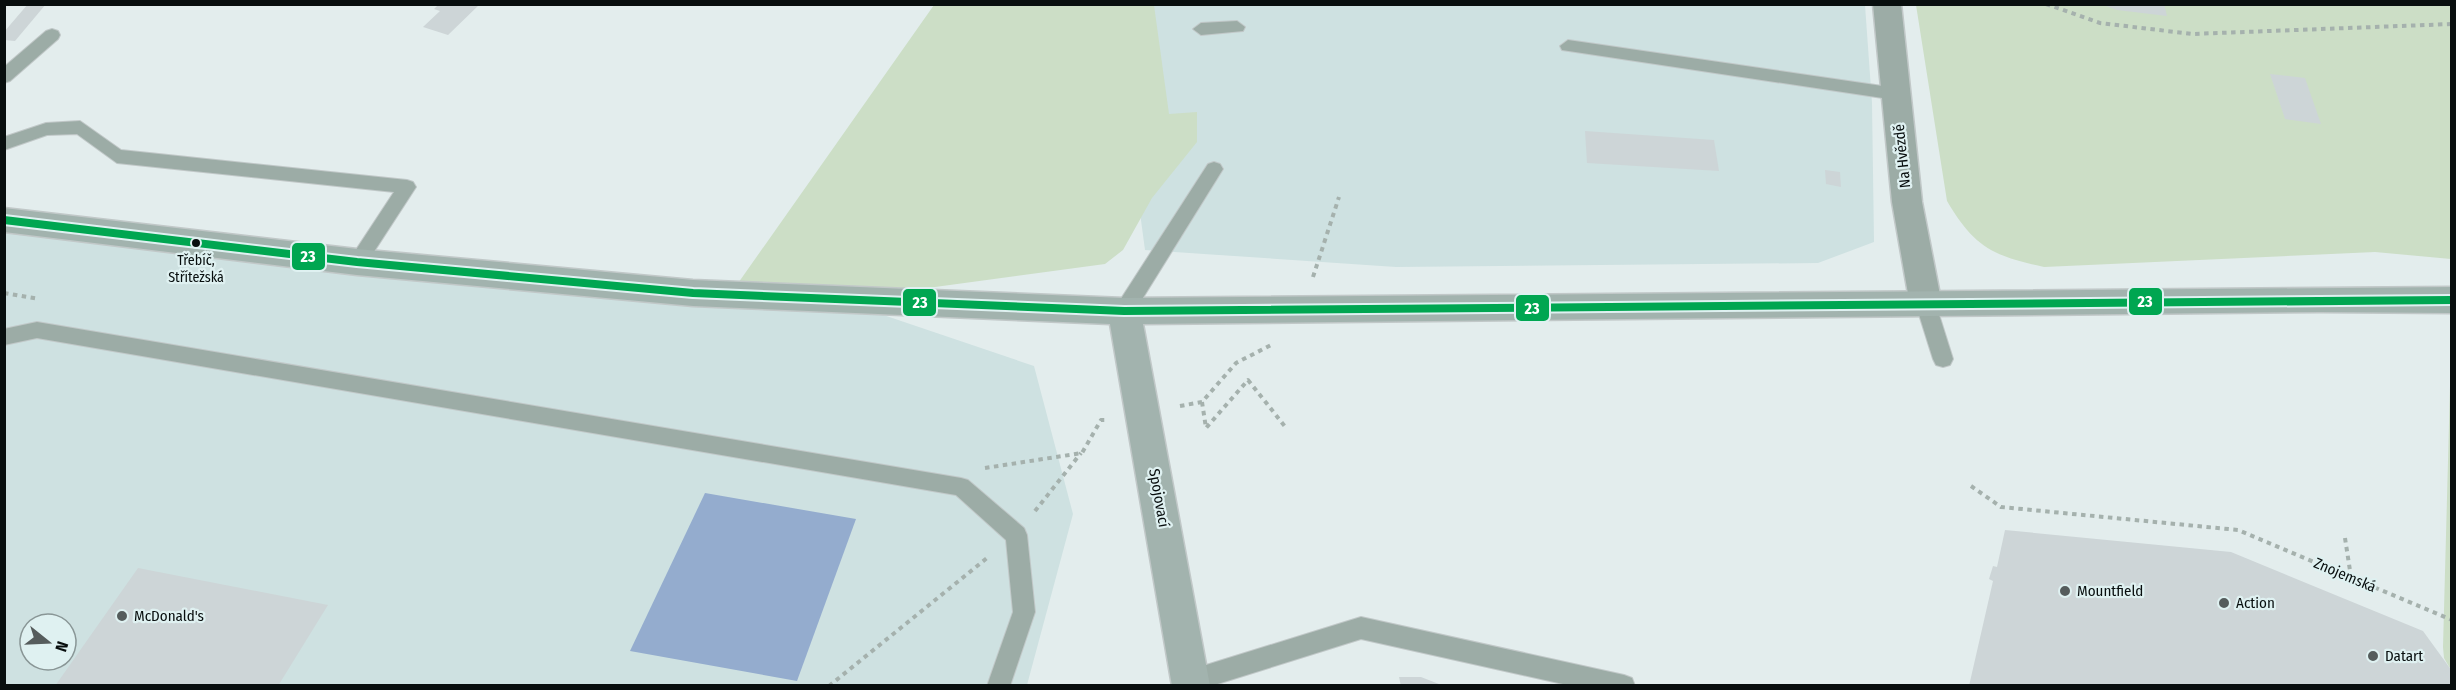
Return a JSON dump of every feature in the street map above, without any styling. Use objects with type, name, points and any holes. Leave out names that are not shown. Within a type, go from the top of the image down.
[{"type":"main road","points":[[4,220],[357,262],[693,293],[1124,311],[1926,305],[2320,299],[2451,300]]},
{"type":"main road","name":"Spojovací","points":[[1124,311],[1146,424],[1190,683]]},
{"type":"street","name":"Na Hvězdě","points":[[1887,4],[1906,202],[1926,305]]},
{"type":"lane","points":[[1201,29],[1236,27]]},
{"type":"lane","points":[[4,77],[52,34]]},
{"type":"lane","points":[[1568,46],[1896,94]]},
{"type":"lane","points":[[4,144],[46,129],[80,127],[117,156],[407,187],[357,262]]},
{"type":"lane","points":[[1124,311],[1214,169]]},
{"type":"lane","points":[[1926,305],[1943,359]]},
{"type":"lane","points":[[4,337],[37,330],[961,487],[1016,535],[1024,612],[998,686]]},
{"type":"lane","points":[[1190,683],[1361,628],[1624,686]]},
{"type":"path","points":[[2046,4],[2100,23],[2192,34],[2451,24]]},
{"type":"path","points":[[1202,402],[1206,428],[1248,380],[1287,429]]},
{"type":"path","points":[[829,686],[1016,535],[1082,453]]},
{"type":"path","name":"Znojemská","points":[[1971,486],[2001,507],[2238,530],[2451,620]]},
{"type":"path","points":[[2345,538],[2351,578]]},
{"type":"shaded area","points":[[1112,5],[1865,5],[1872,103],[1874,242],[1818,263],[1396,267],[1145,250]]},
{"type":"shaded area","points":[[4,216],[839,300],[1034,366],[1073,514],[1027,685],[5,685]]},
{"type":"green space","points":[[934,5],[1154,5],[1169,114],[1197,112],[1197,142],[1152,198],[1123,250],[1105,264],[839,300],[729,296]]},
{"type":"green space","points":[[1916,5],[2451,5],[2451,259],[2375,252],[2044,267],[2011,259],[1998,253],[1976,239],[1966,229],[1947,201]]},
{"type":"green space","points":[[2451,349],[2451,670],[2444,658],[2443,647]]},
{"type":"water","points":[[705,493],[856,519],[797,681],[630,651]]},
{"type":"building","points":[[28,4],[46,4],[15,41],[4,40],[4,32]]},
{"type":"building","points":[[439,4],[480,4],[448,35],[423,27],[440,11],[434,9]]},
{"type":"building","points":[[2101,4],[2164,4],[2167,16],[2117,10]]},
{"type":"building","points":[[2270,74],[2305,78],[2321,124],[2285,119]]},
{"type":"building","points":[[1585,131],[1714,140],[1719,171],[1587,163]]},
{"type":"building","points":[[1825,170],[1840,172],[1841,187],[1826,184]]},
{"type":"building","points":[[2005,530],[2231,552],[2423,631],[2452,671],[2452,686],[1969,686],[1993,581],[1989,579],[1993,566],[1997,567]]},
{"type":"building","points":[[138,568],[328,605],[278,686],[55,686],[65,672],[78,672],[78,653]]},
{"type":"building","points":[[1399,677],[1421,677],[1444,686],[1401,686]]},
{"type":"transit line","name":"23","points":[[4,220],[357,262],[693,293],[1124,311],[1926,305],[2320,299],[2452,300]]},
{"type":"place","name":"Třebíč, Střítežská","points":[[196,243]]},
{"type":"place","name":"Mountfield","points":[[2065,591]]},
{"type":"place","name":"Action","points":[[2224,603]]},
{"type":"place","name":"McDonald's","points":[[122,616]]},
{"type":"place","name":"Datart","points":[[2373,656]]}]
